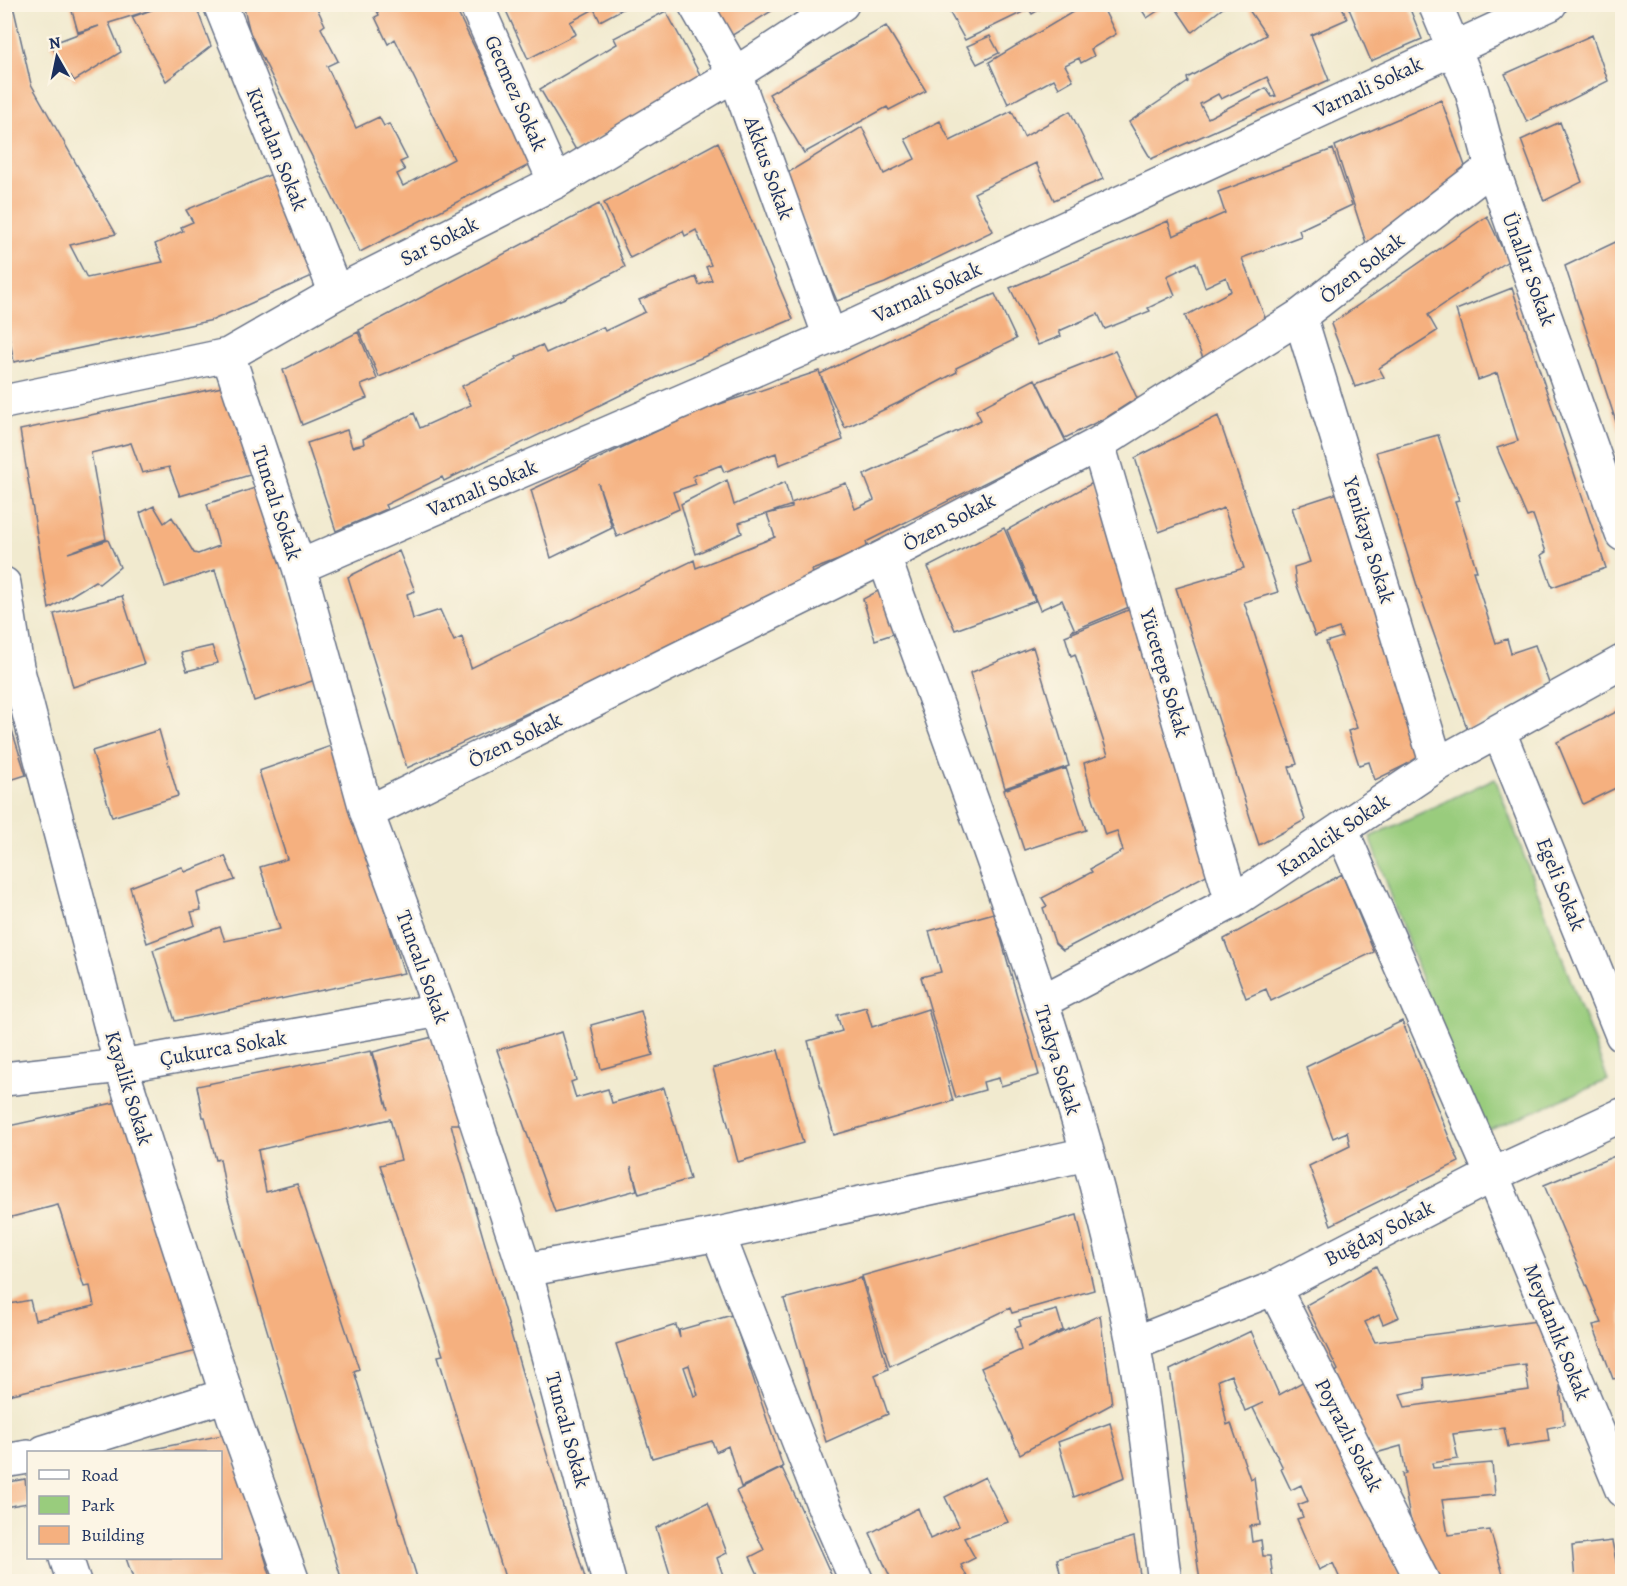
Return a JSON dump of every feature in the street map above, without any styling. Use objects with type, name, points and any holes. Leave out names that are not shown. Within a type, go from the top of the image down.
[{"type":"street","name":"Kurtalan Sokak","points":[[219,4],[336,293]]},
{"type":"street","name":"Gecmez Sokak","points":[[477,4],[555,182]]},
{"type":"street","name":"Akkus Sokak","points":[[695,4],[735,74],[830,337]]},
{"type":"street","name":"Sar Sokak","points":[[4,402],[228,355],[336,293],[555,182],[735,74],[842,4]]},
{"type":"street","name":"Ünallar Sokak","points":[[1435,4],[1472,92],[1492,167],[1623,534]]},
{"type":"street","name":"Varnali Sokak","points":[[299,567],[830,337],[1550,4]]},
{"type":"street","name":"Özen Sokak","points":[[368,813],[884,557],[1098,444],[1300,316],[1492,167]]},
{"type":"street","name":"Yenikaya Sokak","points":[[1300,316],[1437,765]]},
{"type":"street","name":"Tuncalı Sokak","points":[[228,355],[299,567],[368,813],[440,1010],[525,1270],[609,1581]]},
{"type":"street","name":"Yücetepe Sokak","points":[[1098,444],[1233,902]]},
{"type":"street","name":"Trakya Sokak","points":[[884,557],[1041,1002],[1087,1154],[1133,1344],[1165,1581]]},
{"type":"street","name":"Kayalik Sokak","points":[[4,584],[17,668],[121,1066],[227,1395],[292,1581]]},
{"type":"street","name":"Kanalcik Sokak","points":[[1041,1002],[1233,902],[1437,765],[1623,662]]},
{"type":"street","name":"Egeli Sokak","points":[[1499,732],[1623,1035]]},
{"type":"street","name":"Meydanlık Sokak","points":[[1341,829],[1492,1175],[1623,1490]]},
{"type":"street","name":"Çukurca Sokak","points":[[4,1079],[121,1066],[440,1010]]},
{"type":"street","name":"Buğday Sokak","points":[[1133,1344],[1274,1288],[1492,1175],[1623,1115]]},
{"type":"street","points":[[525,1270],[718,1234],[1087,1154]]},
{"type":"street","points":[[718,1234],[819,1493],[857,1581]]},
{"type":"street","name":"Poyrazlı Sokak","points":[[1274,1288],[1423,1581]]},
{"type":"street","points":[[47,1451],[227,1395]]},
{"type":"street","points":[[4,1461],[27,1457]]},
{"type":"street","points":[[67,1559],[74,1581]]},
{"type":"green space","points":[[1495,778],[1608,1080],[1478,1135],[1370,837]]},
{"type":"building","points":[[4,4],[12,4],[31,84],[116,234],[70,245],[87,278],[163,262],[155,244],[183,231],[181,227],[193,222],[186,210],[272,174],[319,273],[213,320],[14,362],[4,311]]},
{"type":"building","points":[[70,4],[195,4],[211,46],[166,81],[132,17],[154,9],[109,23],[121,52],[74,81],[71,76],[68,77],[51,44],[99,26],[78,32]]},
{"type":"building","points":[[243,4],[315,4],[325,25],[321,28],[338,61],[327,66],[356,128],[379,117],[384,126],[389,124],[407,159],[400,162],[405,170],[397,174],[403,186],[454,159],[395,39],[388,44],[375,17],[379,15],[374,5],[454,5],[531,164],[360,252],[250,33]]},
{"type":"building","points":[[503,4],[632,4],[600,21],[594,9],[570,22],[576,34],[528,59]]},
{"type":"building","points":[[714,4],[783,4],[731,36]]},
{"type":"building","points":[[945,4],[1049,4],[1032,14],[1029,9],[965,40]]},
{"type":"building","points":[[1086,4],[1101,4],[1116,34],[1091,49],[1094,56],[1081,63],[1079,58],[1065,65],[1073,80],[1059,88],[1054,79],[1008,104],[989,62]]},
{"type":"building","points":[[1138,4],[1168,4],[1147,18]]},
{"type":"building","points":[[1173,4],[1228,4],[1192,32]]},
{"type":"building","points":[[1245,4],[1341,4],[1347,19],[1311,35],[1329,80],[1151,159],[1129,122],[1188,82],[1187,78],[1266,35]],"holes":[[[1267,77],[1276,96],[1272,97],[1266,88],[1208,118],[1200,104],[1218,94],[1221,99]]]},
{"type":"building","points":[[1347,4],[1408,4],[1422,39],[1371,61]]},
{"type":"building","points":[[666,11],[704,82],[576,150],[540,89],[617,44],[614,38]]},
{"type":"building","points":[[886,26],[926,91],[889,110],[887,107],[804,153],[769,94]]},
{"type":"building","points":[[1592,35],[1608,81],[1527,122],[1505,74]]},
{"type":"building","points":[[990,36],[999,53],[977,64],[967,46]]},
{"type":"building","points":[[1441,100],[1469,177],[1367,246],[1335,146]]},
{"type":"building","points":[[1012,111],[1024,137],[1070,111],[1103,179],[1054,200],[1036,163],[974,193],[993,231],[885,283],[837,301],[784,175],[862,127],[884,174],[915,159],[905,139],[940,121],[950,141]]},
{"type":"building","points":[[1560,122],[1582,182],[1544,201],[1521,140]]},
{"type":"building","points":[[718,142],[793,319],[670,371],[444,481],[442,477],[385,505],[387,509],[336,531],[307,443],[347,430],[352,447],[364,444],[363,439],[414,413],[420,428],[471,405],[462,386],[517,359],[516,357],[542,345],[546,353],[603,327],[605,331],[645,312],[639,300],[696,277],[699,285],[712,280],[706,267],[711,265],[696,230],[685,236],[683,231],[630,258],[604,203]]},
{"type":"building","points":[[1333,149],[1352,205],[1299,230],[1301,236],[1242,258],[1269,328],[1206,365],[1185,316],[1231,291],[1226,277],[1205,287],[1196,262],[1167,276],[1175,295],[1148,308],[1150,311],[1105,329],[1098,314],[1059,331],[1061,336],[1038,345],[1010,288],[1168,221],[1173,236],[1225,213],[1218,192]]},
{"type":"building","points":[[599,204],[625,267],[565,298],[379,377],[359,330]]},
{"type":"building","points":[[1487,216],[1508,261],[1428,315],[1437,331],[1379,368],[1384,377],[1355,387],[1331,324]]},
{"type":"building","points":[[1622,239],[1622,265],[1617,267],[1622,281],[1622,440],[1565,266]]},
{"type":"building","points":[[1512,288],[1606,568],[1552,587],[1541,555],[1546,552],[1533,515],[1527,517],[1497,448],[1518,441],[1497,373],[1478,380],[1456,310]]},
{"type":"building","points":[[995,294],[1016,339],[956,368],[957,372],[898,403],[845,428],[820,374],[931,320]]},
{"type":"building","points":[[358,332],[377,379],[361,385],[367,398],[302,425],[283,370]]},
{"type":"building","points":[[1115,351],[1137,398],[1109,416],[1065,438],[1037,382]]},
{"type":"building","points":[[819,371],[843,440],[779,465],[776,453],[724,472],[721,465],[693,476],[696,484],[673,492],[679,509],[617,537],[598,483],[612,528],[551,558],[531,490],[702,410]]},
{"type":"building","points":[[1035,379],[1066,442],[866,542],[868,549],[812,570],[815,579],[766,603],[712,623],[626,668],[407,768],[348,577],[399,551],[415,591],[407,594],[413,619],[440,610],[454,641],[462,637],[471,668],[694,560],[696,568],[775,537],[767,514],[792,508],[792,505],[739,523],[742,533],[696,554],[681,504],[727,480],[734,505],[785,482],[791,503],[846,483],[855,509],[874,500],[864,475],[981,420],[976,410]]},
{"type":"building","points":[[227,386],[253,474],[180,496],[169,467],[142,473],[131,443],[91,453],[106,539],[68,553],[108,540],[120,567],[99,584],[95,581],[49,609],[20,430]]},
{"type":"building","points":[[1218,416],[1278,592],[1244,602],[1297,764],[1289,767],[1305,820],[1259,845],[1176,588],[1244,568],[1224,508],[1159,532],[1135,458]]},
{"type":"building","points":[[1438,435],[1459,500],[1455,501],[1477,571],[1473,571],[1496,643],[1507,639],[1511,653],[1535,645],[1549,683],[1468,731],[1418,589],[1376,452]]},
{"type":"building","points":[[1098,480],[1134,605],[1072,631],[1074,628],[1062,600],[1040,610],[1007,530]]},
{"type":"building","points":[[258,487],[315,680],[254,701],[215,570],[165,587],[140,513],[154,506],[164,523],[172,517],[194,553],[198,554],[219,546],[207,504]]},
{"type":"building","points":[[1344,491],[1430,753],[1375,780],[1369,762],[1359,765],[1348,731],[1357,728],[1326,642],[1342,637],[1339,628],[1315,636],[1296,583],[1294,567],[1310,562],[1292,508]]},
{"type":"building","points":[[1004,528],[1035,601],[955,630],[928,567]]},
{"type":"building","points":[[893,583],[908,629],[875,640],[863,599]]},
{"type":"building","points":[[122,596],[144,664],[73,687],[54,614]]},
{"type":"building","points":[[1138,606],[1220,868],[1063,950],[1055,943],[1043,908],[1047,906],[1042,898],[1092,872],[1090,869],[1123,851],[1117,831],[1105,835],[1092,795],[1084,763],[1108,755],[1075,654],[1071,656],[1065,636]]},
{"type":"building","points":[[212,646],[218,663],[187,671],[181,653]]},
{"type":"building","points":[[1033,647],[1069,766],[1005,788],[970,673]]},
{"type":"building","points":[[4,709],[26,775],[4,782]]},
{"type":"building","points":[[1622,709],[1622,785],[1583,804],[1557,742]]},
{"type":"building","points":[[159,730],[178,796],[112,817],[92,751]]},
{"type":"building","points":[[334,745],[404,973],[175,1021],[153,950],[220,927],[225,941],[280,929],[260,867],[287,859],[259,771]]},
{"type":"building","points":[[1066,768],[1086,830],[1024,850],[1004,790]]},
{"type":"building","points":[[225,856],[235,880],[197,893],[201,910],[191,912],[195,925],[147,943],[130,887],[182,867],[185,872]]},
{"type":"building","points":[[1342,874],[1374,952],[1271,1001],[1266,989],[1246,998],[1224,939]]},
{"type":"building","points":[[994,913],[1039,1075],[1001,1086],[999,1078],[983,1082],[985,1090],[956,1098],[921,977],[941,972],[929,931]]},
{"type":"building","points":[[866,1007],[872,1027],[928,1009],[953,1101],[834,1135],[808,1041],[842,1031],[837,1015]]},
{"type":"building","points":[[641,1011],[653,1055],[601,1069],[591,1025]]},
{"type":"building","points":[[1402,1021],[1459,1162],[1331,1225],[1309,1166],[1350,1146],[1347,1132],[1333,1138],[1306,1067]]},
{"type":"building","points":[[562,1032],[576,1080],[571,1082],[576,1098],[608,1089],[612,1103],[664,1088],[690,1179],[639,1194],[631,1166],[637,1190],[555,1212],[497,1050]]},
{"type":"building","points":[[433,1037],[461,1124],[451,1124],[457,1147],[526,1386],[586,1581],[506,1581],[438,1356],[443,1355],[380,1165],[401,1160],[390,1119],[258,1150],[266,1192],[297,1184],[359,1369],[354,1371],[418,1581],[342,1581],[227,1196],[220,1159],[216,1160],[205,1117],[203,1117],[197,1086],[371,1051],[388,1110],[373,1052]]},
{"type":"building","points":[[778,1050],[803,1143],[738,1162],[713,1068]]},
{"type":"building","points":[[127,1100],[202,1350],[4,1396],[4,1305],[30,1300],[35,1320],[94,1306],[90,1286],[84,1287],[58,1205],[4,1219],[4,1127]]},
{"type":"building","points":[[1622,1153],[1622,1391],[1618,1378],[1613,1379],[1593,1325],[1602,1323],[1544,1185]]},
{"type":"building","points":[[1077,1215],[1094,1290],[1012,1313],[1010,1308],[890,1366],[862,1276]]},
{"type":"building","points":[[1376,1266],[1399,1317],[1383,1324],[1379,1315],[1365,1322],[1375,1342],[1545,1320],[1563,1386],[1560,1387],[1564,1425],[1547,1428],[1549,1441],[1508,1447],[1504,1428],[1453,1434],[1458,1459],[1432,1463],[1433,1468],[1492,1463],[1495,1495],[1442,1500],[1448,1535],[1490,1530],[1505,1581],[1432,1581],[1414,1540],[1402,1474],[1406,1473],[1401,1446],[1376,1453],[1354,1417],[1336,1372],[1338,1370],[1306,1305]],"holes":[[[1525,1364],[1529,1390],[1405,1407],[1400,1394],[1425,1389],[1424,1378]]]},
{"type":"building","points":[[861,1278],[888,1369],[875,1375],[888,1414],[826,1442],[784,1299]]},
{"type":"building","points":[[1057,1310],[1063,1330],[1027,1348],[1100,1315],[1112,1404],[1020,1454],[981,1368],[1021,1350],[1015,1328],[1021,1326],[1019,1320]]},
{"type":"building","points":[[732,1315],[783,1467],[741,1487],[728,1446],[716,1452],[712,1441],[652,1458],[616,1344],[676,1325],[680,1338],[679,1330]],"holes":[[[689,1365],[698,1395],[694,1396],[684,1367]]]},
{"type":"building","points":[[1251,1331],[1279,1395],[1306,1380],[1382,1539],[1405,1581],[1341,1581],[1333,1563],[1319,1570],[1297,1519],[1303,1517],[1298,1505],[1308,1501],[1301,1485],[1291,1490],[1281,1469],[1283,1468],[1253,1408],[1263,1403],[1245,1411],[1231,1375],[1218,1380],[1227,1425],[1231,1423],[1250,1479],[1254,1477],[1260,1525],[1250,1526],[1252,1542],[1261,1540],[1263,1556],[1270,1556],[1273,1578],[1266,1579],[1266,1581],[1200,1581],[1170,1370]]},
{"type":"building","points":[[1110,1423],[1125,1477],[1074,1497],[1058,1442]]},
{"type":"building","points":[[227,1434],[272,1581],[134,1581],[126,1559],[222,1559],[222,1451],[144,1451]]},
{"type":"building","points":[[782,1468],[834,1581],[761,1581],[750,1557],[764,1550],[736,1491]]},
{"type":"building","points":[[985,1477],[1008,1522],[964,1538],[975,1558],[961,1565],[967,1577],[958,1581],[892,1581],[870,1533],[918,1508],[930,1539],[959,1526],[945,1497]]},
{"type":"building","points":[[25,1479],[27,1503],[4,1507],[4,1483]]},
{"type":"building","points":[[708,1502],[727,1553],[717,1558],[725,1581],[672,1581],[656,1528]]},
{"type":"building","points":[[1134,1537],[1141,1581],[1062,1581],[1057,1559]]},
{"type":"building","points":[[1612,1541],[1620,1581],[1575,1581],[1572,1546]]}]
